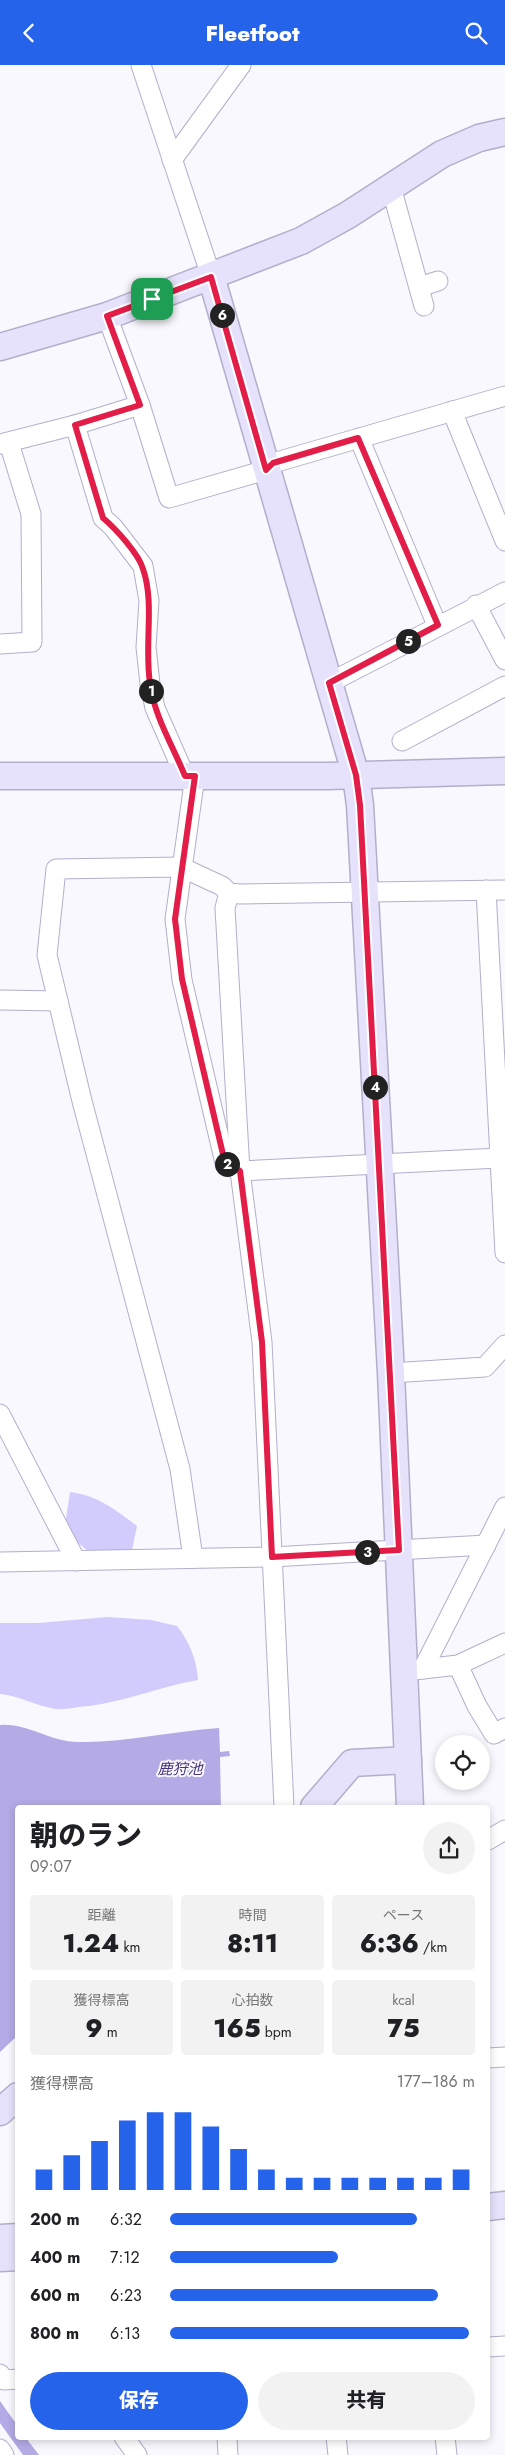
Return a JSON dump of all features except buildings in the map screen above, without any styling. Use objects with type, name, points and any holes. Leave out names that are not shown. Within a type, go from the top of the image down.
[{"type":"street","points":[[141,65],[211,277],[356,775],[365,891],[399,1550],[414,1670],[408,1760],[410,1805]]},
{"type":"street","points":[[172,160],[241,65]]},
{"type":"street","points":[[0,347],[107,316],[301,241],[348,215],[458,145],[505,132]]},
{"type":"street","points":[[391,187],[424,306]]},
{"type":"street","points":[[419,287],[438,281]]},
{"type":"street","points":[[107,316],[140,405],[169,497],[266,470],[273,463],[505,396]]},
{"type":"street","points":[[0,644],[32,642],[31,514],[5,443],[75,425],[140,405]]},
{"type":"street","points":[[452,411],[505,541]]},
{"type":"street","points":[[75,425],[103,518],[113,527],[143,566],[149,601],[146,647],[155,708],[190,776],[175,919],[182,979],[225,1163],[240,1171],[499,1158]]},
{"type":"street","points":[[358,438],[438,625]]},
{"type":"street","points":[[329,683],[476,605],[505,592]]},
{"type":"street","points":[[476,605],[505,660]]},
{"type":"street","points":[[402,741],[505,686]]},
{"type":"street","points":[[0,775],[356,775],[505,771]]},
{"type":"street","points":[[193,1557],[180,1469],[82,1101],[47,955],[56,869],[181,867],[222,886],[228,893]]},
{"type":"street","points":[[486,890],[501,1091],[499,1158],[505,1253]]},
{"type":"street","points":[[228,893],[505,890]]},
{"type":"street","points":[[228,893],[225,908],[240,1171],[262,1342],[284,1805]]},
{"type":"street","points":[[0,1000],[58,1001]]},
{"type":"street","points":[[391,1373],[485,1367],[505,1345]]},
{"type":"street","points":[[1,1417],[76,1561]]},
{"type":"street","points":[[414,1670],[486,1545],[505,1507]]},
{"type":"street","points":[[0,1562],[272,1557],[486,1545]]},
{"type":"street","points":[[414,1670],[458,1665],[505,1643]]},
{"type":"street","points":[[458,1665],[477,1706],[494,1734],[505,1728]]},
{"type":"street","points":[[316,1805],[352,1763],[408,1760]]},
{"type":"street","points":[[490,1839],[505,1829]]},
{"type":"street","points":[[490,2058],[505,2057]]},
{"type":"street","points":[[0,2111],[15,2098]]},
{"type":"street","points":[[490,2207],[505,2205]]},
{"type":"street","points":[[490,2224],[505,2223]]},
{"type":"street","points":[[0,2238],[15,2237]]},
{"type":"street","points":[[0,2258],[15,2257]]},
{"type":"street","points":[[490,2347],[505,2346]]},
{"type":"street","points":[[126,2440],[137,2455]]},
{"type":"street","points":[[227,2440],[228,2455]]},
{"type":"street","points":[[336,2440],[338,2455]]},
{"type":"street","points":[[445,2440],[446,2455]]},
{"type":"street","points":[[0,2449],[4,2455]]},
{"type":"shaded area","points":[[70,1492],[98,1500],[137,1526],[132,1550],[88,1551],[71,1537],[65,1525]]},
{"type":"shaded area","points":[[108,1617],[151,1620],[177,1626],[192,1651],[198,1680],[109,1703],[64,1709],[49,1708],[0,1694],[0,1623],[38,1623]]},
{"type":"water","name":"鹿狩池","points":[[0,1725],[30,1729],[58,1739],[78,1742],[113,1741],[219,1728],[220,1752],[229,1751],[230,1756],[220,1757],[221,1805],[15,1805],[15,2038],[0,2052]]},
{"type":"water","points":[[0,2401],[15,2422],[15,2440],[28,2440],[39,2455],[23,2455],[0,2423]]},
{"type":"route","points":[[211,277],[266,470],[273,463],[358,438],[438,625],[329,683],[356,775],[360,805],[399,1550],[272,1557],[262,1342],[240,1171],[225,1163],[182,979],[175,919],[195,776],[185,776],[155,708],[146,647],[149,601],[143,566],[113,527],[103,518],[75,425],[140,405],[107,316],[152,299],[211,277]]}]
